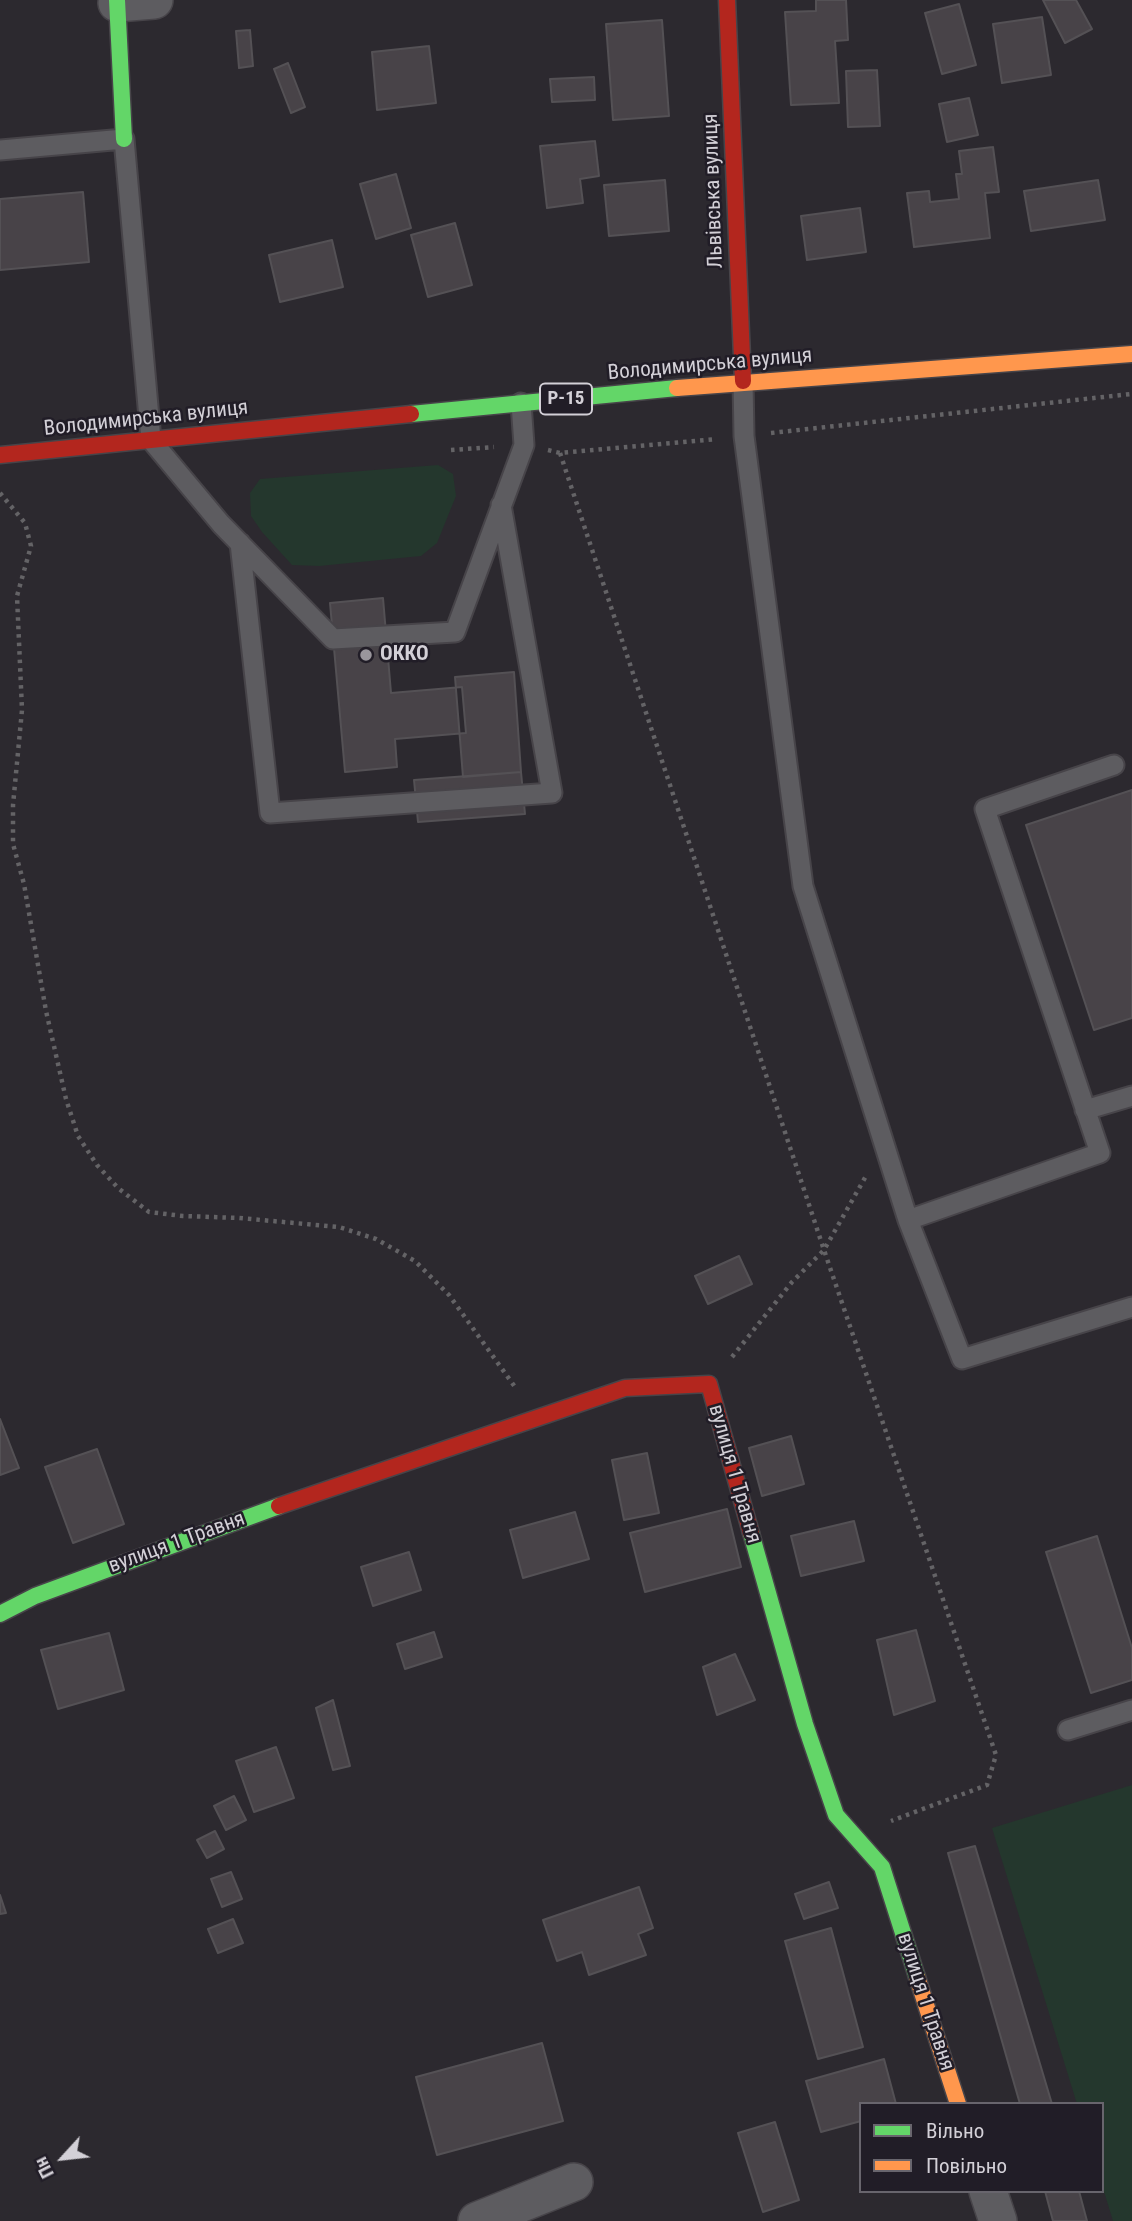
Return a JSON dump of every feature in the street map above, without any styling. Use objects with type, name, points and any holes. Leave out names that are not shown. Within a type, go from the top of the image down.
[{"type":"street","points":[[124,139],[117,1],[154,0]]},
{"type":"street","name":"Львівська вулиця","points":[[727,0],[743,381]]},
{"type":"street","name":"Володимирська вулиця","points":[[0,455],[743,381],[1132,354]]},
{"type":"street","name":"вулиця 1 Травня","points":[[0,1614],[35,1596],[289,1502],[625,1388],[709,1384],[805,1724],[836,1815],[882,1867],[957,2102]]},
{"type":"street","points":[[477,2221],[574,2182]]},
{"type":"street","points":[[989,2193],[998,2221]]},
{"type":"lane","points":[[0,150],[124,139],[151,440],[240,543],[333,639],[455,632],[524,445],[521,403]]},
{"type":"lane","points":[[743,381],[744,436],[803,886],[908,1220],[962,1359],[1132,1307]]},
{"type":"lane","points":[[240,543],[270,813],[552,793],[501,505]]},
{"type":"lane","points":[[908,1220],[1100,1153],[985,809],[1114,765]]},
{"type":"lane","points":[[1085,1110],[1132,1096]]},
{"type":"lane","points":[[1068,1730],[1132,1710]]},
{"type":"path","points":[[524,445],[560,453],[1132,394]]},
{"type":"path","points":[[560,453],[824,1251],[996,1755],[987,1786],[880,1825],[882,1867]]},
{"type":"path","points":[[0,494],[25,523],[31,546],[18,596],[22,710],[13,805],[13,844],[24,884],[46,1011],[66,1099],[78,1136],[97,1165],[118,1188],[149,1212],[339,1227],[376,1239],[415,1262],[449,1295],[539,1418]]},
{"type":"path","points":[[709,1384],[764,1320],[792,1282],[824,1251],[862,1186],[881,1138]]},
{"type":"green space","points":[[438,465],[453,474],[456,496],[437,543],[421,556],[319,566],[292,565],[251,516],[250,493],[260,479]]},
{"type":"green space","points":[[1132,1785],[1132,2221],[1113,2221],[1104,2192],[1104,2102],[1076,2102],[992,1828]]},
{"type":"building","points":[[816,0],[846,0],[848,40],[835,41],[839,103],[791,105],[785,12],[816,11]]},
{"type":"building","points":[[1043,0],[1076,0],[1092,29],[1065,43]]},
{"type":"building","points":[[959,4],[976,65],[942,74],[925,13]]},
{"type":"building","points":[[1042,17],[1051,75],[1002,83],[993,24]]},
{"type":"building","points":[[662,20],[669,116],[613,120],[606,24]]},
{"type":"building","points":[[250,30],[253,66],[239,68],[236,31]]},
{"type":"building","points":[[429,46],[436,103],[377,110],[372,52]]},
{"type":"building","points":[[288,63],[305,107],[291,113],[274,69]]},
{"type":"building","points":[[877,70],[880,126],[848,127],[846,71]]},
{"type":"building","points":[[594,77],[595,100],[552,102],[550,79]]},
{"type":"building","points":[[969,98],[978,135],[947,142],[939,104]]},
{"type":"building","points":[[595,141],[599,176],[580,179],[583,203],[547,208],[540,146]]},
{"type":"building","points":[[993,147],[999,192],[985,193],[990,238],[914,247],[907,193],[929,191],[930,202],[959,199],[956,174],[962,174],[959,151]]},
{"type":"building","points":[[396,174],[411,228],[376,239],[360,184]]},
{"type":"building","points":[[665,180],[669,231],[609,236],[604,185]]},
{"type":"building","points":[[1098,180],[1105,220],[1031,231],[1024,191]]},
{"type":"building","points":[[83,192],[89,262],[0,270],[0,199]]},
{"type":"building","points":[[860,208],[866,252],[807,260],[801,216]]},
{"type":"building","points":[[455,223],[472,285],[428,297],[411,235]]},
{"type":"building","points":[[332,240],[343,287],[280,302],[269,255]]},
{"type":"building","points":[[383,598],[391,693],[462,687],[466,733],[395,739],[397,767],[345,772],[330,603]]},
{"type":"building","points":[[514,672],[521,772],[463,777],[455,677]]},
{"type":"building","points":[[521,772],[525,814],[418,822],[414,780]]},
{"type":"building","points":[[1132,790],[1132,1018],[1094,1030],[1026,825]]},
{"type":"building","points":[[739,1256],[752,1284],[708,1304],[695,1276]]},
{"type":"building","points":[[0,1419],[19,1468],[0,1475]]},
{"type":"building","points":[[791,1436],[804,1484],[762,1496],[749,1448]]},
{"type":"building","points":[[97,1449],[124,1524],[73,1543],[45,1467]]},
{"type":"building","points":[[647,1453],[659,1513],[624,1520],[612,1460]]},
{"type":"building","points":[[727,1509],[741,1567],[645,1592],[630,1533]]},
{"type":"building","points":[[575,1512],[589,1559],[523,1578],[510,1530]]},
{"type":"building","points":[[854,1521],[864,1561],[801,1576],[791,1536]]},
{"type":"building","points":[[1097,1536],[1132,1648],[1132,1680],[1091,1693],[1046,1552]]},
{"type":"building","points":[[409,1552],[421,1590],[373,1606],[361,1567]]},
{"type":"building","points":[[916,1630],[935,1701],[894,1715],[877,1640]]},
{"type":"building","points":[[434,1632],[442,1657],[405,1669],[397,1644]]},
{"type":"building","points":[[109,1633],[124,1690],[58,1709],[41,1650]]},
{"type":"building","points":[[735,1654],[755,1700],[717,1715],[703,1667]]},
{"type":"building","points":[[333,1700],[350,1766],[333,1770],[316,1708]]},
{"type":"building","points":[[276,1747],[294,1798],[254,1812],[236,1761]]},
{"type":"building","points":[[234,1796],[246,1820],[226,1830],[214,1806]]},
{"type":"building","points":[[215,1831],[224,1849],[207,1858],[197,1840]]},
{"type":"building","points":[[975,1846],[1051,2102],[1019,2102],[948,1853]]},
{"type":"building","points":[[231,1872],[242,1899],[222,1907],[211,1879]]},
{"type":"building","points":[[829,1882],[838,1908],[804,1919],[795,1894]]},
{"type":"building","points":[[639,1887],[653,1928],[638,1934],[646,1955],[589,1975],[582,1952],[557,1961],[543,1920]]},
{"type":"building","points":[[0,1895],[6,1913],[0,1914]]},
{"type":"building","points":[[233,1919],[243,1943],[218,1953],[208,1929]]},
{"type":"building","points":[[831,1928],[863,2047],[818,2059],[785,1941]]},
{"type":"building","points":[[542,2043],[563,2121],[437,2155],[416,2077]]},
{"type":"building","points":[[884,2059],[895,2102],[859,2102],[859,2122],[821,2132],[806,2081]]},
{"type":"building","points":[[775,2122],[799,2200],[763,2212],[738,2133]]},
{"type":"building","points":[[1046,2193],[1080,2193],[1087,2221],[1053,2221]]},
{"type":"traffic: fast","points":[[117,0],[124,139]]},
{"type":"traffic: fast","points":[[411,414],[677,388]]},
{"type":"traffic: fast","points":[[0,1614],[35,1596],[279,1506]]},
{"type":"traffic: fast","points":[[751,1533],[805,1724],[836,1815],[882,1867],[917,1977]]},
{"type":"traffic: slow","points":[[677,388],[1132,354]]},
{"type":"traffic: slow","points":[[917,1977],[957,2102]]},
{"type":"traffic: jam","points":[[727,0],[743,381]]},
{"type":"traffic: jam","points":[[0,455],[411,414]]},
{"type":"traffic: jam","points":[[279,1506],[625,1388],[709,1384],[751,1533]]},
{"type":"place","name":"ОККО","points":[[366,655]]}]
